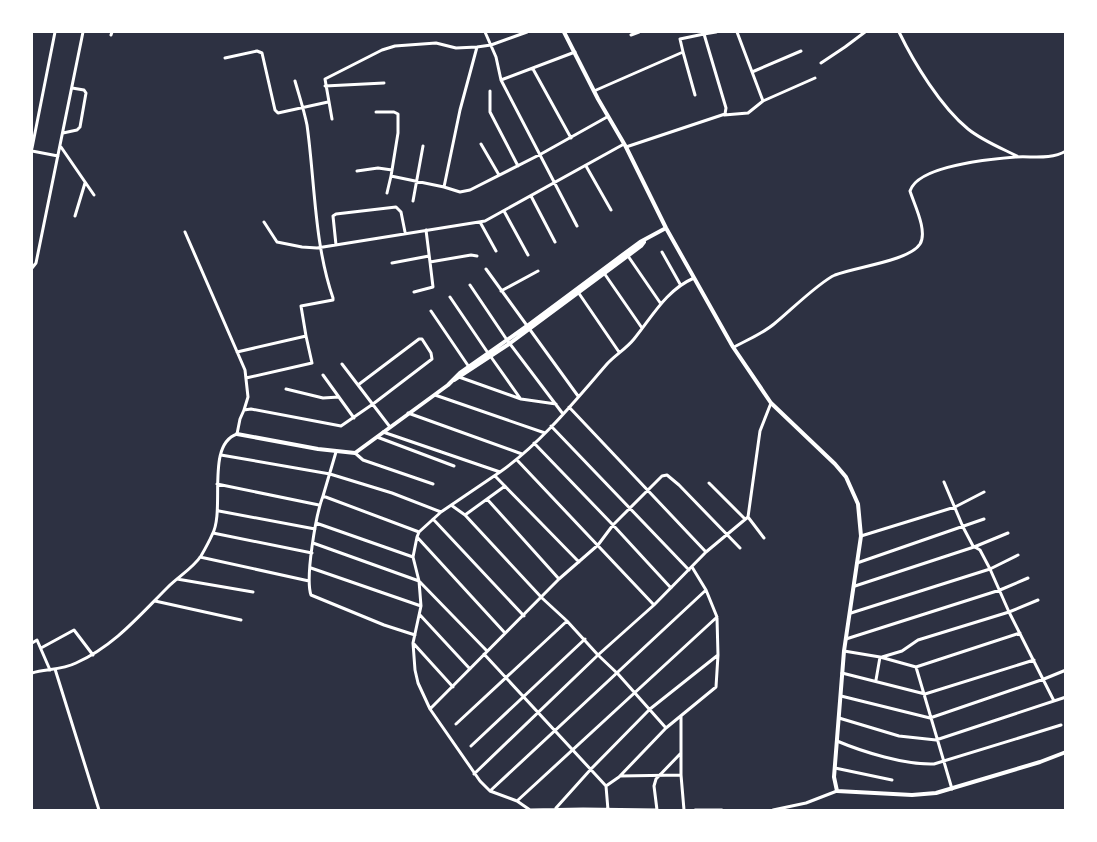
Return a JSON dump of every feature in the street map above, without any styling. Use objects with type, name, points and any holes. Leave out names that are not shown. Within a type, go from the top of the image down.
[{"type":"street","points":[[55,32],[32,150],[58,156]]},
{"type":"street","points":[[32,268],[36,263],[83,33],[78,32]]},
{"type":"street","points":[[485,32],[501,80],[578,226]]},
{"type":"street","points":[[332,119],[325,79],[382,50],[395,46],[436,43],[456,48],[477,47],[491,45],[527,32]]},
{"type":"street","points":[[564,32],[607,117],[625,145],[666,228],[733,347],[771,403],[836,464],[846,477],[858,504],[861,536],[844,651],[835,768],[837,791]]},
{"type":"street","points":[[631,35],[639,32]]},
{"type":"street","points":[[695,96],[680,39],[716,32]]},
{"type":"street","points":[[737,32],[763,101]]},
{"type":"street","points":[[821,63],[865,32]]},
{"type":"street","points":[[899,32],[920,69],[939,96],[966,127],[1018,157]]},
{"type":"street","points":[[704,33],[726,108],[722,116]]},
{"type":"street","points":[[444,187],[460,110],[477,47]]},
{"type":"street","points":[[225,58],[257,51],[262,53],[275,110],[278,113],[328,102]]},
{"type":"street","points":[[752,72],[801,51]]},
{"type":"street","points":[[501,80],[575,52]]},
{"type":"street","points":[[594,91],[684,52]]},
{"type":"street","points":[[533,69],[570,138]]},
{"type":"street","points":[[264,222],[277,242],[317,248],[480,222],[625,145],[703,120],[748,112],[763,101],[815,78]]},
{"type":"street","points":[[246,378],[312,363],[301,306],[333,300],[322,247],[306,123],[295,81]]},
{"type":"street","points":[[325,86],[384,83]]},
{"type":"street","points":[[63,133],[76,130],[80,125],[86,93],[84,90],[72,88]]},
{"type":"street","points":[[490,91],[490,112],[518,166]]},
{"type":"street","points":[[376,112],[398,114],[399,133],[387,193]]},
{"type":"street","points":[[391,176],[417,180],[460,192],[470,190],[607,117]]},
{"type":"street","points":[[482,144],[499,175]]},
{"type":"street","points":[[60,146],[94,195]]},
{"type":"street","points":[[413,201],[423,146]]},
{"type":"street","points":[[733,347],[773,325],[833,276],[899,258],[918,247],[922,235],[917,208],[910,191],[915,180],[957,165],[991,159],[1050,157],[1065,151]]},
{"type":"street","points":[[585,166],[611,210]]},
{"type":"street","points":[[357,171],[378,168],[392,170]]},
{"type":"street","points":[[75,216],[85,183]]},
{"type":"street","points":[[531,196],[555,242]]},
{"type":"street","points":[[336,245],[333,222],[333,216],[336,214],[396,207],[401,212],[405,233]]},
{"type":"street","points":[[504,211],[528,255]]},
{"type":"street","points":[[480,222],[496,251]]},
{"type":"street","points":[[459,376],[528,328],[618,260],[666,228]]},
{"type":"street","points":[[414,292],[433,287],[426,230]]},
{"type":"street","points":[[185,232],[245,370],[248,397],[237,434]]},
{"type":"street","points":[[591,280],[604,273],[618,260],[628,256],[645,241]]},
{"type":"street","points":[[662,252],[680,284]]},
{"type":"street","points":[[392,263],[429,256]]},
{"type":"street","points":[[430,262],[477,256]]},
{"type":"street","points":[[628,256],[661,304]]},
{"type":"street","points":[[486,269],[578,396]]},
{"type":"street","points":[[501,291],[538,271]]},
{"type":"street","points":[[604,273],[642,328]]},
{"type":"street","points":[[682,752],[658,775],[654,786],[657,810],[530,810],[517,801],[490,791],[474,774],[430,709],[418,683],[413,643],[421,606],[419,581],[413,556],[417,537],[433,519],[517,460],[632,341],[670,292],[695,277]]},
{"type":"street","points":[[470,285],[508,342],[563,414]]},
{"type":"street","points":[[577,291],[620,352]]},
{"type":"street","points":[[450,297],[521,399]]},
{"type":"street","points":[[431,311],[469,367]]},
{"type":"street","points":[[237,352],[306,336]]},
{"type":"street","points":[[244,410],[251,409],[341,426],[373,405],[432,359],[431,353],[422,339],[419,339],[358,385]]},
{"type":"street","points":[[32,673],[75,664],[93,655],[116,639],[201,556],[213,533],[219,511],[216,484],[221,455],[230,436],[237,434],[336,452],[356,453],[469,367],[490,355]]},
{"type":"street","points":[[342,364],[390,427]]},
{"type":"street","points":[[323,375],[354,418]]},
{"type":"street","points":[[459,376],[521,399],[556,404]]},
{"type":"street","points":[[286,389],[331,399],[339,398]]},
{"type":"street","points":[[435,394],[545,433]]},
{"type":"street","points":[[474,774],[598,655],[654,605],[706,552],[746,518],[760,431],[771,403]]},
{"type":"street","points":[[569,407],[706,552]]},
{"type":"street","points":[[408,413],[522,454]]},
{"type":"street","points":[[551,426],[690,568],[706,590],[717,617],[716,687],[666,728],[619,777],[606,786]]},
{"type":"street","points":[[383,432],[500,472]]},
{"type":"street","points":[[376,437],[454,466]]},
{"type":"street","points":[[534,443],[614,525],[671,588]]},
{"type":"street","points":[[336,452],[319,505],[309,581],[310,592],[314,597],[384,625],[416,635]]},
{"type":"street","points":[[356,453],[363,460],[433,484]]},
{"type":"street","points":[[221,455],[330,474],[392,492],[441,512]]},
{"type":"street","points":[[517,460],[654,605]]},
{"type":"street","points":[[430,709],[559,579],[598,544],[662,476],[667,475],[679,485],[740,548]]},
{"type":"street","points":[[495,476],[579,562]]},
{"type":"street","points":[[944,482],[963,528],[974,547],[980,550],[990,569],[1054,701]]},
{"type":"street","points":[[709,483],[764,538]]},
{"type":"street","points":[[216,484],[319,505]]},
{"type":"street","points":[[465,515],[505,486]]},
{"type":"street","points":[[861,536],[955,507],[984,492]]},
{"type":"street","points":[[323,496],[420,532]]},
{"type":"street","points":[[488,499],[559,579]]},
{"type":"street","points":[[451,505],[465,515],[542,598],[585,639],[666,728]]},
{"type":"street","points":[[219,511],[315,529]]},
{"type":"street","points":[[433,519],[524,616]]},
{"type":"street","points":[[857,563],[984,519]]},
{"type":"street","points":[[316,523],[413,556]]},
{"type":"street","points":[[213,533],[312,553]]},
{"type":"street","points":[[855,586],[974,547],[1008,533]]},
{"type":"street","points":[[417,537],[505,634]]},
{"type":"street","points":[[313,543],[419,581],[606,786],[608,810]]},
{"type":"street","points":[[851,613],[990,569],[1018,555]]},
{"type":"street","points":[[201,556],[309,581]]},
{"type":"street","points":[[311,567],[421,606]]},
{"type":"street","points":[[846,639],[1000,590],[1028,578]]},
{"type":"street","points":[[177,579],[253,592]]},
{"type":"street","points":[[490,791],[706,590]]},
{"type":"street","points":[[880,657],[902,651],[918,640],[1009,612],[1038,600]]},
{"type":"street","points":[[155,601],[241,620]]},
{"type":"street","points":[[420,615],[470,669]]},
{"type":"street","points":[[517,801],[717,617]]},
{"type":"street","points":[[456,724],[567,621]]},
{"type":"street","points":[[41,648],[74,630],[93,655]]},
{"type":"street","points":[[844,651],[918,666],[1020,633]]},
{"type":"street","points":[[471,746],[585,639]]},
{"type":"street","points":[[32,643],[37,640],[53,670],[99,810]]},
{"type":"street","points":[[413,643],[453,687]]},
{"type":"street","points":[[556,810],[591,769],[650,709],[718,655]]},
{"type":"street","points":[[876,680],[880,657]]},
{"type":"street","points":[[842,673],[925,694],[1034,660]]},
{"type":"street","points":[[918,666],[936,740],[952,789]]},
{"type":"street","points":[[841,696],[930,718],[1065,670]]},
{"type":"street","points":[[839,718],[899,736],[936,740],[1065,697]]},
{"type":"street","points":[[681,716],[681,775],[684,810]]},
{"type":"street","points":[[837,741],[852,747],[921,764],[944,760],[1061,725]]},
{"type":"street","points":[[773,810],[806,803],[837,791],[912,795],[936,793],[1065,752]]},
{"type":"street","points":[[835,768],[892,780]]},
{"type":"street","points":[[619,777],[681,775]]},
{"type":"street","points":[[694,810],[722,810]]}]
